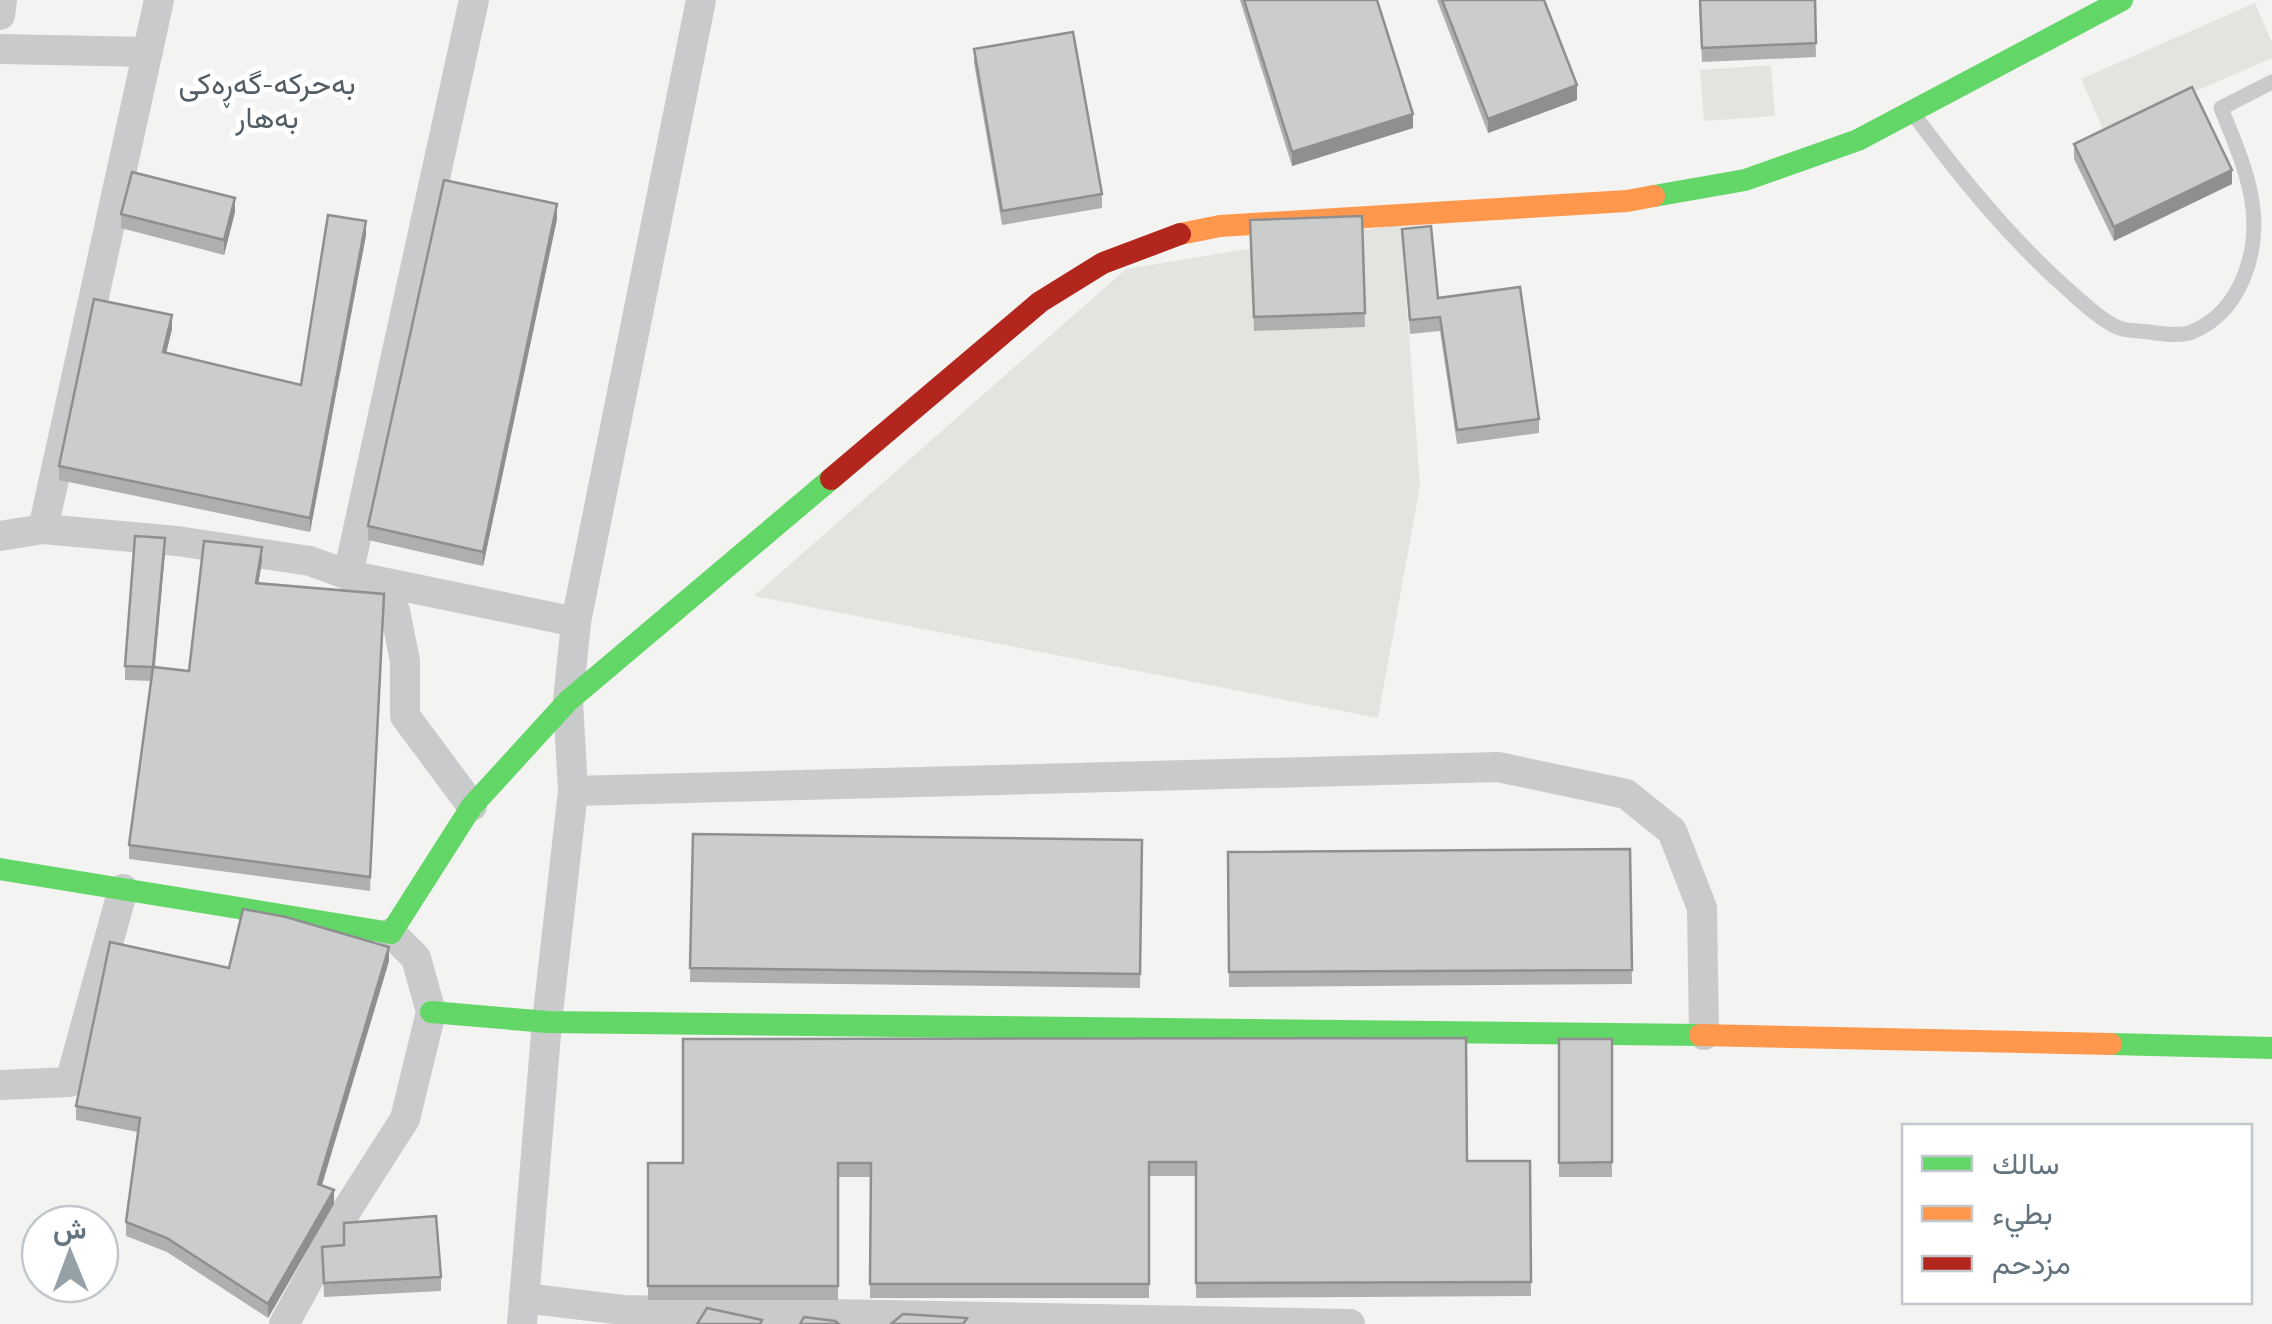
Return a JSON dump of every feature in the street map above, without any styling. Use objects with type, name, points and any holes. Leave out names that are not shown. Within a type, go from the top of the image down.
[{"type":"street","points":[[0,14],[2,0]]},
{"type":"street","points":[[43,529],[160,0]]},
{"type":"street","points":[[348,575],[474,0]]},
{"type":"street","points":[[702,0],[576,622],[568,702],[573,791],[547,1022],[523,1311],[1350,1324]]},
{"type":"street","points":[[391,933],[472,806],[568,702],[1040,302],[1106,260],[1180,232],[1220,226],[1627,201],[1746,180],[1858,140],[2122,0]]},
{"type":"street","points":[[0,50],[148,52]]},
{"type":"street","points":[[0,536],[43,529],[177,541],[310,561],[348,575],[576,622]]},
{"type":"street","points":[[348,575],[395,611],[405,661],[405,716],[472,806]]},
{"type":"street","points":[[573,791],[1498,768],[1626,794],[1672,831],[1702,908],[1704,1035]]},
{"type":"street","points":[[0,869],[391,933],[416,958],[432,1012],[405,1118],[348,1208],[284,1324]]},
{"type":"street","points":[[0,1085],[70,1082],[123,890]]},
{"type":"street","points":[[432,1012],[547,1022],[1704,1035],[2272,1048]]},
{"type":"lane","points":[[1912,112],[1968,186],[2036,260],[2088,308],[2120,328],[2163,334],[2193,332],[2218,314],[2241,287],[2252,246],[2253,212],[2247,174],[2220,108],[2272,82]]},
{"type":"shaded area","points":[[2255,3],[2272,43],[2272,58],[2104,131],[2081,79]]},
{"type":"shaded area","points":[[1771,65],[1775,116],[1704,121],[1700,70]]},
{"type":"shaded area","points":[[1401,224],[1420,486],[1378,718],[754,596],[1126,269]]},
{"type":"building","points":[[1244,0],[1377,0],[1413,114],[1292,152]]},
{"type":"building","points":[[1442,0],[1544,0],[1577,85],[1488,119]]},
{"type":"building","points":[[1700,0],[1815,0],[1816,43],[1702,48]]},
{"type":"building","points":[[1073,32],[1102,194],[1002,211],[974,49]]},
{"type":"building","points":[[2192,87],[2232,170],[2114,227],[2074,144]]},
{"type":"building","points":[[132,172],[235,198],[224,240],[121,214]]},
{"type":"building","points":[[444,180],[557,204],[483,552],[368,526]]},
{"type":"building","points":[[328,215],[366,221],[310,518],[59,466],[94,299],[172,315],[163,352],[301,385]]},
{"type":"building","points":[[1362,216],[1365,313],[1254,317],[1250,220]]},
{"type":"building","points":[[1431,226],[1438,298],[1520,287],[1539,419],[1457,430],[1440,317],[1410,320],[1402,229]]},
{"type":"building","points":[[135,536],[165,538],[153,667],[125,666]]},
{"type":"building","points":[[204,541],[262,547],[256,583],[384,594],[370,877],[129,845],[153,667],[189,671]]},
{"type":"building","points":[[693,834],[1142,840],[1140,974],[690,968]]},
{"type":"building","points":[[1630,849],[1632,970],[1229,972],[1228,852]]},
{"type":"building","points":[[243,909],[286,917],[389,947],[318,1184],[334,1190],[268,1304],[167,1238],[126,1222],[140,1118],[76,1106],[110,942],[229,968]]},
{"type":"building","points":[[1466,1038],[1467,1161],[1530,1161],[1531,1282],[1196,1283],[1196,1162],[1149,1162],[1149,1284],[870,1284],[871,1163],[838,1163],[838,1286],[648,1286],[648,1163],[683,1163],[683,1039]]},
{"type":"building","points":[[1559,1039],[1612,1039],[1612,1162],[1559,1163]]},
{"type":"building","points":[[436,1216],[441,1277],[324,1283],[322,1247],[344,1245],[344,1223]]},
{"type":"building","points":[[707,1308],[762,1320],[760,1324],[697,1324]]},
{"type":"building","points":[[903,1314],[967,1318],[963,1324],[891,1324]]},
{"type":"building","points":[[804,1317],[835,1321],[839,1324],[800,1324]]},
{"type":"traffic: fast","points":[[1654,196],[1745,180],[1858,140],[2122,0]]},
{"type":"traffic: fast","points":[[0,869],[391,933],[472,806],[568,701],[831,479]]},
{"type":"traffic: fast","points":[[431,1012],[547,1022],[1700,1035]]},
{"type":"traffic: fast","points":[[2111,1044],[2272,1048]]},
{"type":"traffic: slow","points":[[1180,234],[1220,226],[1627,201],[1654,196]]},
{"type":"traffic: slow","points":[[1700,1035],[2111,1044]]},
{"type":"traffic: jam","points":[[831,479],[1040,302],[1103,263],[1180,234]]},
{"type":"district","name":"بەحرکە-گەڕەکی بەهار","points":[[267,101]]}]
